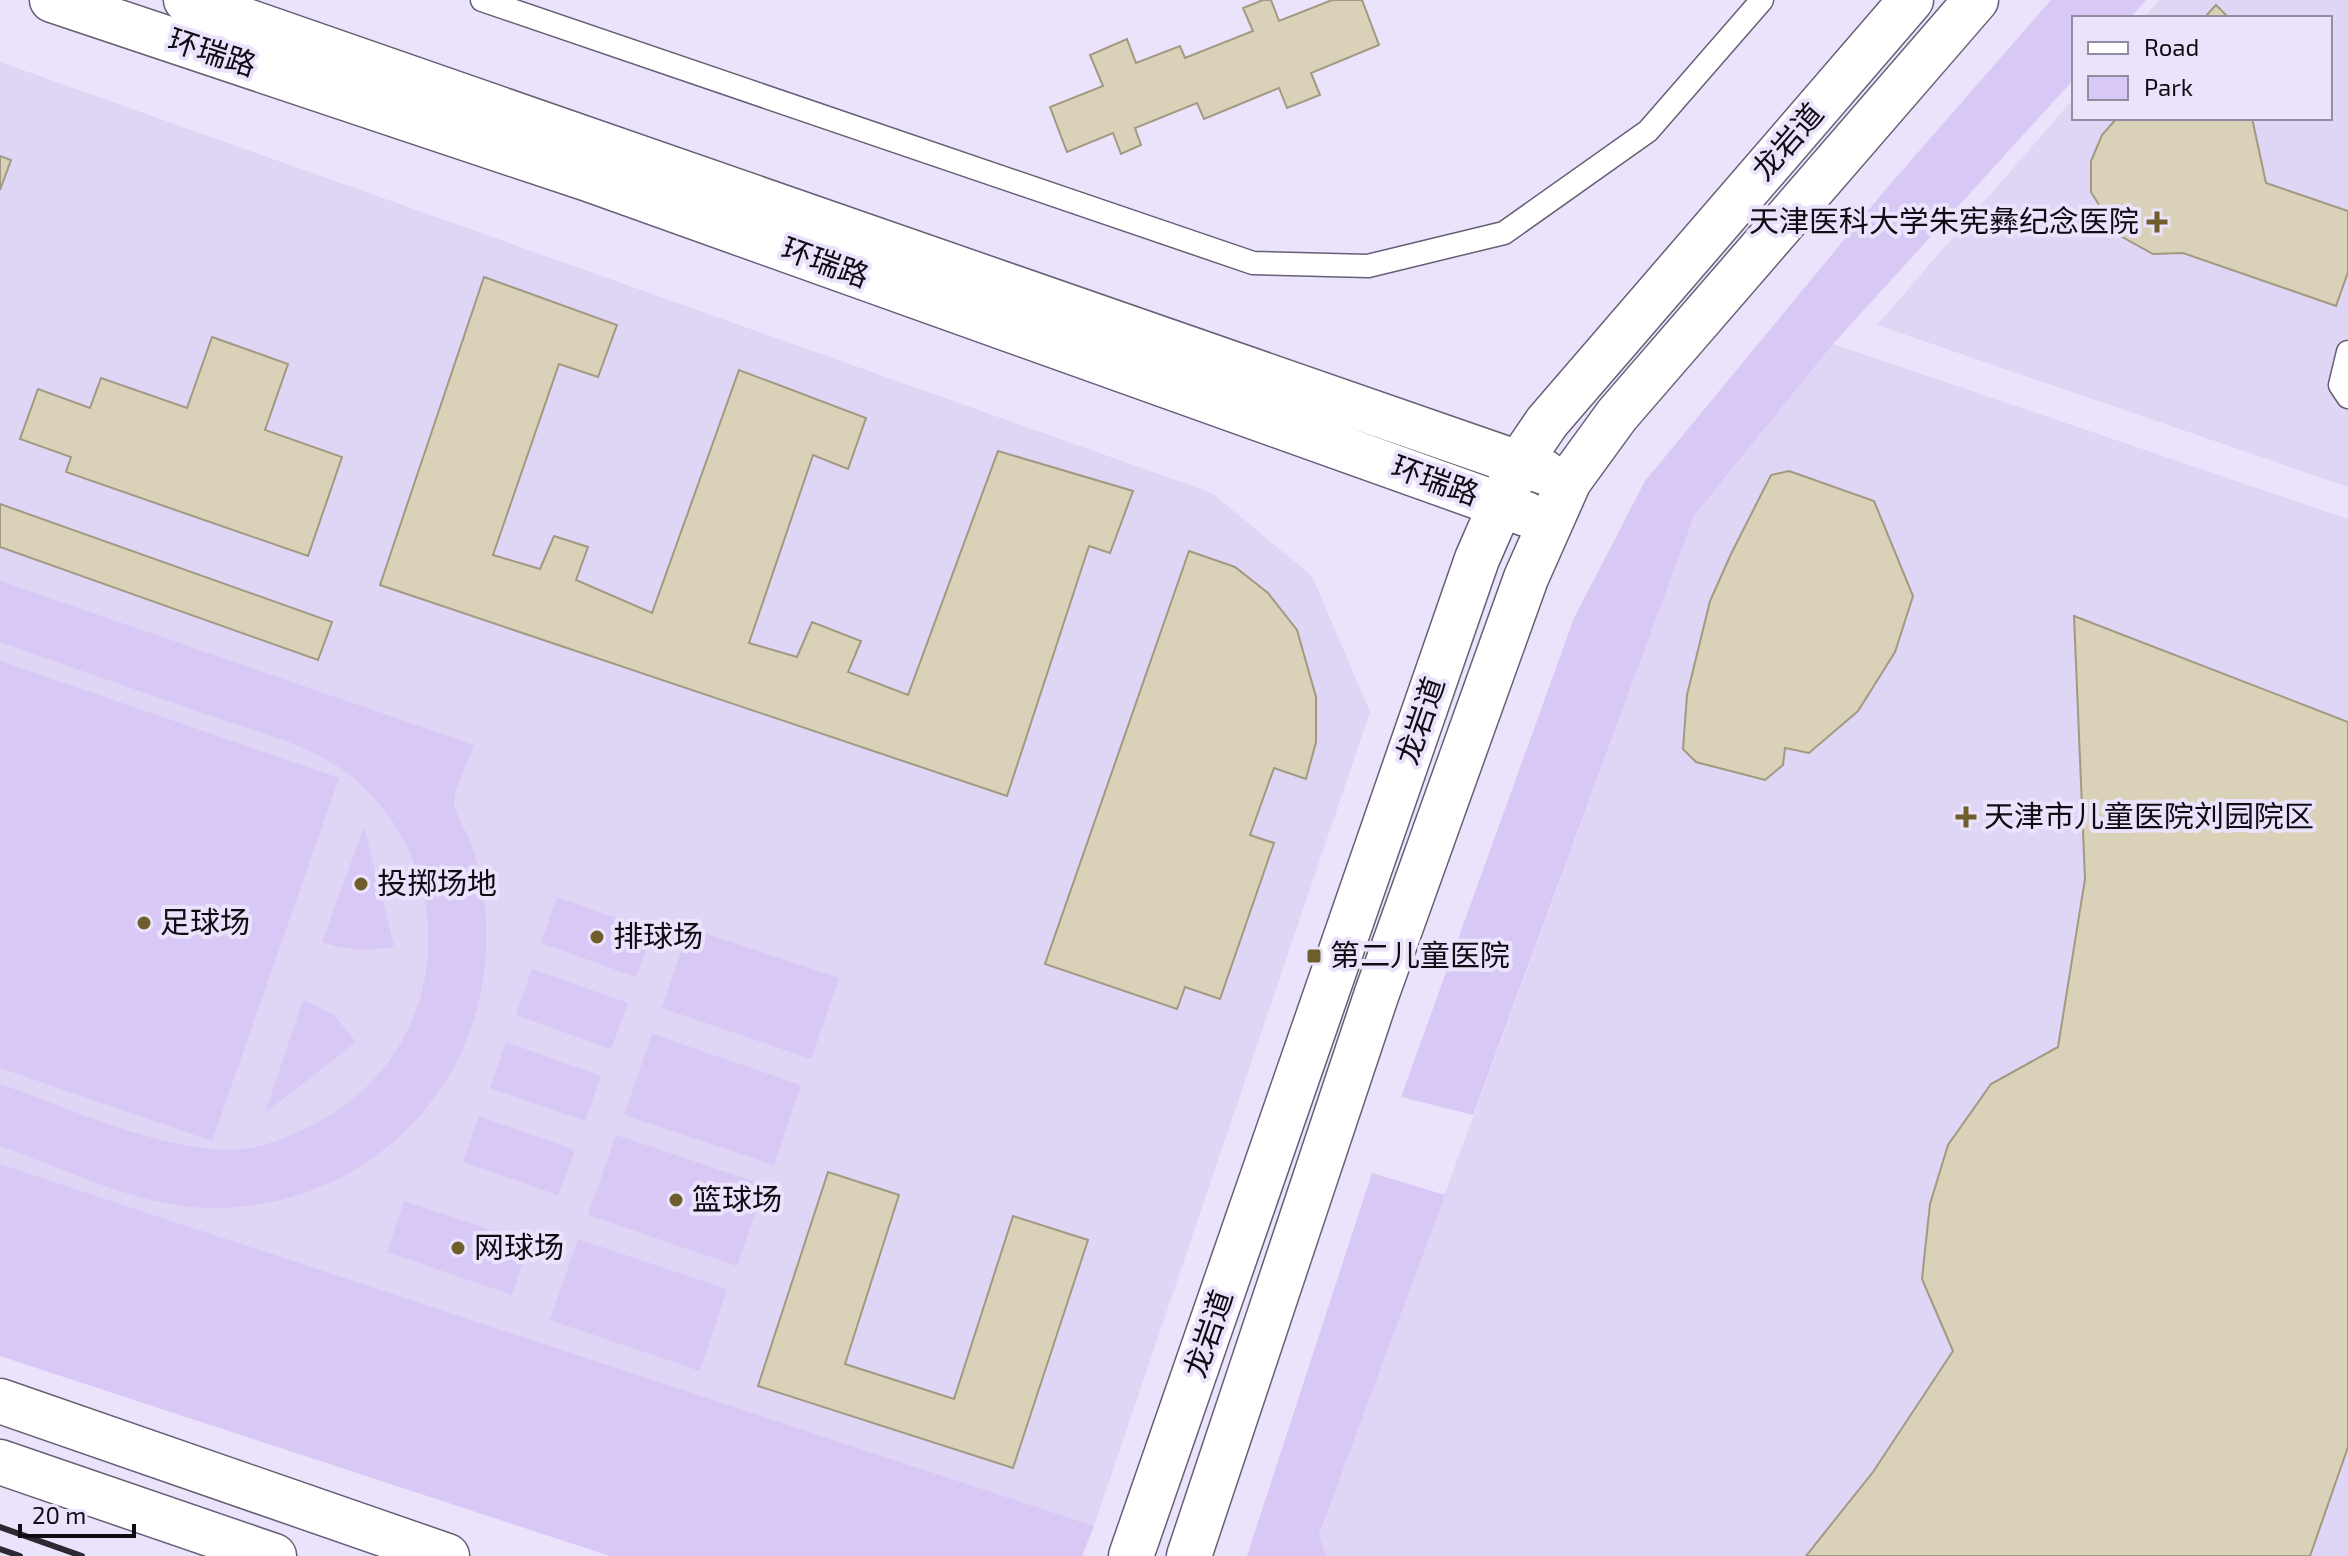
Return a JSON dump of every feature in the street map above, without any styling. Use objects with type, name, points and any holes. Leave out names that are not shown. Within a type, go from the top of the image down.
[{"type":"main road","name":"环瑞路","points":[[52,0],[588,179],[1551,522]]},
{"type":"main road","name":"环瑞路","points":[[186,0],[1569,481]]},
{"type":"main road","name":"龙岩道","points":[[1131,1556],[1477,559],[1519,463],[1547,422],[1911,0]]},
{"type":"main road","points":[[1551,522],[1569,481],[1617,415],[1976,0]]},
{"type":"main road","name":"龙岩道","points":[[1189,1556],[1381,981],[1480,700],[1526,578],[1551,522]]},
{"type":"main road","points":[[0,1401],[447,1556]]},
{"type":"main road","points":[[0,1462],[274,1556]]},
{"type":"lane","points":[[482,0],[1253,263],[1368,266],[1504,233],[1648,131],[1762,0]]},
{"type":"lane","points":[[2348,352],[2340,385],[2348,397]]},
{"type":"shaded area","name":"天津医科大学朱宪彝纪念医院","points":[[2159,0],[2348,0],[2348,487],[1877,325],[2072,100],[2072,120],[2332,120],[2332,16],[2146,16]]},
{"type":"shaded area","points":[[0,62],[1212,493],[1312,576],[1370,712],[1094,1526],[0,1164]]},
{"type":"shaded area","name":"天津市儿童医院刘园院区","points":[[1833,344],[2348,519],[2348,1556],[1326,1556],[1319,1536],[1694,516]]},
{"type":"green space","points":[[2051,0],[2146,0],[2132,16],[2072,16],[2072,81],[1833,344],[1694,516],[1473,1115],[1401,1097],[1574,618],[1645,481],[1886,189]]},
{"type":"green space","points":[[0,581],[474,745],[454,802],[474,854],[485,907],[486,948],[478,1005],[459,1057],[431,1102],[394,1141],[351,1172],[301,1194],[247,1206],[190,1207],[119,1191],[0,1146],[0,1084],[152,1138],[214,1149],[263,1145],[322,1120],[364,1089],[396,1051],[417,1008],[427,961],[427,913],[415,865],[392,821],[358,782],[325,759],[288,742],[0,642]]},
{"type":"green space","name":"足球场","points":[[0,661],[339,778],[212,1141],[0,1068]]},
{"type":"green space","name":"投掷场地","points":[[364,827],[394,946],[367,950],[322,942]]},
{"type":"green space","name":"排球场","points":[[557,897],[653,931],[636,977],[541,943]]},
{"type":"green space","points":[[689,928],[839,978],[811,1059],[662,1008]]},
{"type":"green space","name":"排球场","points":[[532,969],[628,1003],[611,1049],[516,1015]]},
{"type":"green space","points":[[303,1000],[334,1015],[356,1042],[265,1113]]},
{"type":"green space","name":"篮球场","points":[[652,1034],[801,1085],[774,1165],[624,1115]]},
{"type":"green space","points":[[506,1042],[601,1076],[585,1121],[490,1088]]},
{"type":"green space","points":[[479,1116],[575,1150],[558,1195],[463,1162]]},
{"type":"green space","name":"篮球场","points":[[616,1135],[765,1185],[737,1266],[588,1215]]},
{"type":"green space","points":[[0,1164],[1094,1526],[1082,1556],[610,1556],[0,1356]]},
{"type":"green space","points":[[1372,1173],[1445,1195],[1319,1535],[1326,1556],[1247,1556]]},
{"type":"green space","name":"网球场","points":[[404,1201],[529,1243],[512,1295],[387,1252]]},
{"type":"green space","name":"篮球场","points":[[578,1239],[727,1289],[700,1371],[550,1320]]},
{"type":"building","points":[[1271,0],[1279,21],[1332,0],[1362,0],[1379,45],[1311,73],[1320,95],[1287,108],[1279,88],[1204,119],[1197,103],[1135,128],[1141,145],[1121,154],[1113,133],[1067,152],[1050,107],[1103,86],[1090,55],[1127,39],[1136,63],[1180,46],[1185,58],[1253,31],[1243,8]]},
{"type":"building","points":[[2216,5],[2227,16],[2206,16]]},
{"type":"building","points":[[2115,120],[2252,120],[2266,183],[2348,211],[2348,272],[2336,306],[2183,253],[2153,254],[2117,234],[2091,192],[2091,161],[2102,135]]},
{"type":"building","points":[[0,156],[11,160],[0,190]]},
{"type":"building","points":[[484,277],[617,325],[598,377],[559,364],[493,555],[540,569],[554,536],[588,547],[576,580],[652,613],[739,370],[866,418],[848,469],[813,455],[749,643],[797,657],[812,622],[861,641],[848,672],[908,695],[998,451],[1133,491],[1110,553],[1089,546],[1007,796],[380,585]]},
{"type":"building","points":[[212,337],[288,364],[265,430],[342,457],[308,556],[66,472],[71,457],[20,439],[38,389],[90,408],[101,378],[187,408]]},
{"type":"building","points":[[1789,471],[1874,501],[1913,596],[1895,652],[1858,711],[1809,753],[1785,748],[1783,765],[1765,780],[1696,762],[1683,749],[1687,695],[1710,601],[1731,554],[1771,475]]},
{"type":"building","points":[[0,504],[332,622],[318,660],[0,547]]},
{"type":"building","points":[[1189,551],[1235,567],[1268,593],[1297,630],[1316,697],[1316,742],[1306,779],[1274,768],[1250,835],[1274,843],[1220,999],[1185,987],[1177,1009],[1045,964]]},
{"type":"building","points":[[2074,616],[2348,722],[2348,1447],[2310,1556],[1806,1556],[1873,1472],[1953,1351],[1922,1279],[1930,1204],[1948,1145],[1991,1084],[2058,1047],[2085,879]]},
{"type":"building","points":[[828,1172],[899,1195],[845,1364],[954,1399],[1013,1216],[1088,1240],[1013,1468],[758,1386]]},
{"type":"railway","points":[[0,1527],[82,1556]]},
{"type":"railway","points":[[0,1549],[20,1556]]},
{"type":"place","name":"天津医科大学朱宪彝纪念医院","points":[[2157,222]]},
{"type":"place","name":"天津市儿童医院刘园院区","points":[[1966,817]]},
{"type":"place","name":"投掷场地","points":[[361,884]]},
{"type":"place","name":"足球场","points":[[144,923]]},
{"type":"place","name":"排球场","points":[[597,937]]},
{"type":"place","name":"第二儿童医院","points":[[1314,956]]},
{"type":"place","name":"篮球场","points":[[676,1200]]},
{"type":"place","name":"网球场","points":[[458,1248]]}]
